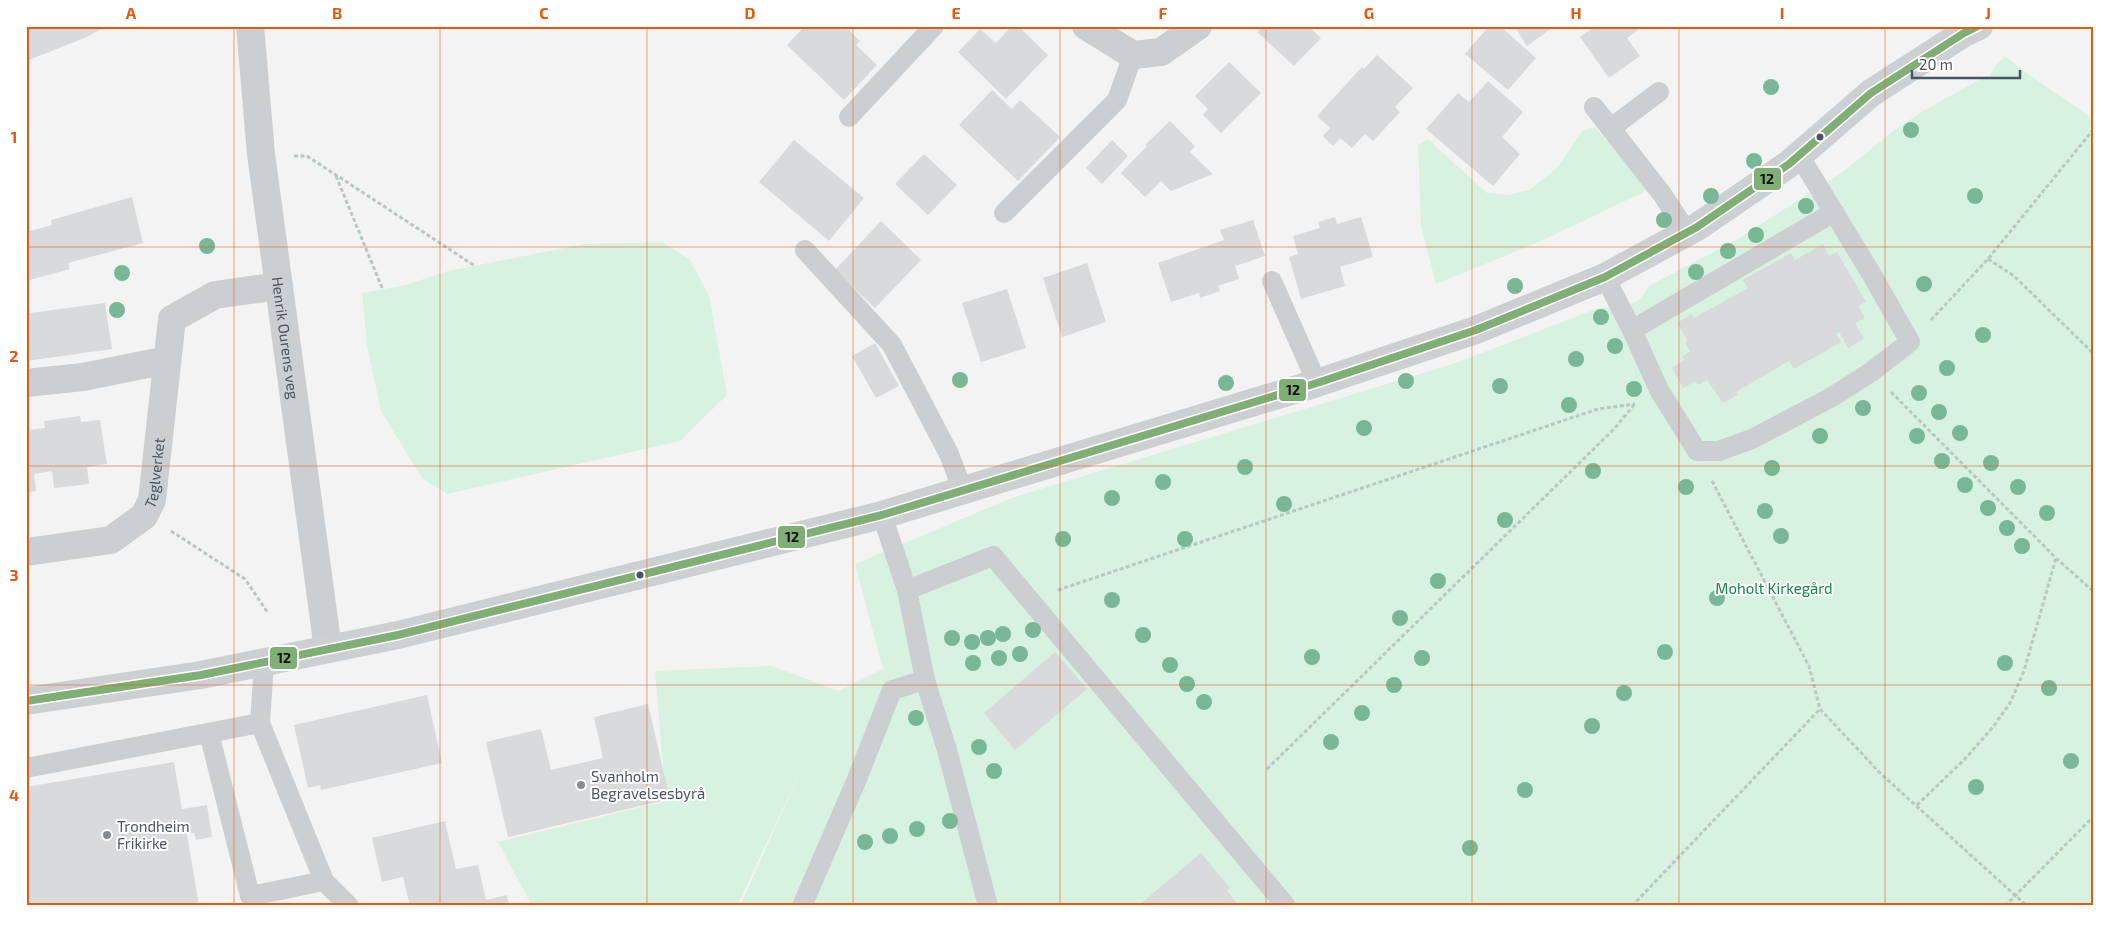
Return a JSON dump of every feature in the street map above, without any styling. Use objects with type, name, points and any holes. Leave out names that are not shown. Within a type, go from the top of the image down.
[{"type":"street","name":"Henrik Ourens veg","points":[[250,26],[261,154],[328,649]]},
{"type":"street","points":[[1086,26],[1133,56],[1161,52],[1198,26]]},
{"type":"street","points":[[26,702],[201,675],[398,635],[882,515],[1317,383],[1476,330],[1605,277],[1687,232],[1799,155],[1871,93],[1967,29]]},
{"type":"street","name":"Teglverket","points":[[26,552],[111,540],[144,516],[152,500],[172,319],[215,295],[279,286]]},
{"type":"street","points":[[26,383],[83,376],[167,360]]},
{"type":"lane","points":[[849,118],[934,26]]},
{"type":"lane","points":[[1004,213],[1117,100],[1133,56]]},
{"type":"lane","points":[[1611,128],[1659,92]]},
{"type":"lane","points":[[1594,107],[1662,194],[1687,232]]},
{"type":"lane","points":[[1605,277],[1632,330],[1659,390],[1697,451],[1719,451],[1752,439],[1832,397],[1871,372],[1910,342],[1799,155]]},
{"type":"lane","points":[[1632,330],[1834,212]]},
{"type":"lane","points":[[805,250],[892,345],[949,454],[963,491]]},
{"type":"lane","points":[[1272,281],[1317,383]]},
{"type":"lane","points":[[882,515],[907,590],[925,680],[947,750],[988,906]]},
{"type":"lane","points":[[907,590],[993,556],[1286,906]]},
{"type":"lane","points":[[264,663],[260,723],[324,881],[349,906]]},
{"type":"lane","points":[[802,906],[857,779],[892,690],[925,680]]},
{"type":"lane","points":[[26,768],[260,723]]},
{"type":"lane","points":[[209,733],[250,896],[324,881]]},
{"type":"path","points":[[1910,342],[1988,259],[2093,130]]},
{"type":"path","points":[[261,154],[306,156],[475,266]]},
{"type":"path","points":[[336,176],[383,290]]},
{"type":"path","points":[[1988,259],[2014,276],[2093,353]]},
{"type":"path","points":[[1871,372],[2056,558],[2093,591]]},
{"type":"path","points":[[1267,769],[1614,430],[1635,404],[1659,390]]},
{"type":"path","points":[[1029,599],[1598,409],[1635,404]]},
{"type":"path","points":[[1697,451],[1809,666],[1820,709],[1880,773],[2016,894],[2027,906]]},
{"type":"path","points":[[144,516],[245,579],[268,613]]},
{"type":"path","points":[[1917,805],[1975,747],[1993,727],[2010,703],[2024,671],[2056,558]]},
{"type":"path","points":[[1632,906],[1820,709]]},
{"type":"path","points":[[2005,906],[2093,818]]},
{"type":"green space","name":"Moholt Kirkegård","points":[[2005,56],[2093,119],[2093,906],[740,906],[803,766],[737,906],[532,906],[498,842],[666,801],[655,671],[772,666],[838,691],[883,669],[855,564],[1014,497],[1453,364],[1596,309],[1631,304],[1640,299],[1649,286],[1738,239],[1844,171],[1892,132],[1923,111],[1986,76],[1989,77],[1996,65]]},
{"type":"green space","points":[[1594,127],[1633,167],[1650,189],[1539,242],[1436,284],[1421,226],[1418,145],[1428,139],[1487,193],[1509,195],[1531,189],[1557,168],[1582,131]]},
{"type":"green space","points":[[662,242],[690,260],[709,295],[727,395],[680,441],[447,494],[422,478],[381,411],[367,345],[362,293],[406,285],[448,271],[585,244]]},
{"type":"building","points":[[26,26],[106,26],[87,37],[26,61]]},
{"type":"building","points":[[805,26],[837,26],[841,30],[845,26],[860,41],[856,45],[877,65],[844,100],[787,45]]},
{"type":"building","points":[[1012,26],[1018,26],[1048,55],[1006,99],[958,52],[980,29],[996,43]]},
{"type":"building","points":[[1262,26],[1308,26],[1321,38],[1294,66],[1257,32]]},
{"type":"building","points":[[1489,26],[1500,26],[1536,58],[1508,90],[1465,54]]},
{"type":"building","points":[[1514,26],[1555,26],[1527,46]]},
{"type":"building","points":[[1595,26],[1643,26],[1627,38],[1640,56],[1609,78],[1580,37]]},
{"type":"building","points":[[1377,55],[1413,88],[1395,107],[1400,112],[1373,141],[1365,134],[1352,148],[1340,138],[1333,146],[1323,136],[1330,128],[1317,116],[1362,67],[1364,69]]},
{"type":"building","points":[[1229,62],[1261,93],[1221,133],[1203,115],[1208,109],[1195,96]]},
{"type":"building","points":[[1488,81],[1523,112],[1502,137],[1520,154],[1493,186],[1426,129],[1458,93],[1469,102]]},
{"type":"building","points":[[992,90],[1012,109],[1020,100],[1060,137],[1018,181],[959,125]]},
{"type":"building","points":[[1170,121],[1195,146],[1190,152],[1213,174],[1171,191],[1161,181],[1145,197],[1121,173],[1147,146],[1145,145]]},
{"type":"building","points":[[794,140],[864,198],[829,241],[759,182]]},
{"type":"building","points":[[1112,140],[1128,156],[1102,184],[1086,168]]},
{"type":"building","points":[[924,154],[957,185],[928,215],[895,184]]},
{"type":"building","points":[[132,197],[143,243],[68,263],[70,269],[26,281],[26,232],[52,225],[51,220]]},
{"type":"building","points":[[1335,217],[1337,224],[1361,217],[1373,257],[1340,267],[1345,286],[1301,299],[1289,257],[1298,254],[1293,236],[1320,228],[1318,222]]},
{"type":"building","points":[[1253,220],[1265,256],[1235,266],[1239,279],[1218,286],[1220,291],[1200,298],[1199,293],[1171,302],[1158,263],[1224,240],[1220,230]]},
{"type":"building","points":[[881,221],[921,260],[875,308],[835,270]]},
{"type":"building","points":[[1823,244],[1829,256],[1837,252],[1866,302],[1858,306],[1865,318],[1855,323],[1864,339],[1848,348],[1839,332],[1836,334],[1841,342],[1794,369],[1789,361],[1736,392],[1738,395],[1723,403],[1707,380],[1698,385],[1696,381],[1683,388],[1672,368],[1685,360],[1682,356],[1690,352],[1685,342],[1687,340],[1677,323],[1692,314],[1694,318],[1748,288],[1743,280],[1791,253],[1795,260]]},
{"type":"building","points":[[1087,263],[1106,322],[1062,337],[1043,278]]},
{"type":"building","points":[[1007,289],[1026,348],[981,362],[962,303]]},
{"type":"building","points":[[27,302],[30,313],[105,303],[112,349],[26,361]]},
{"type":"building","points":[[875,343],[899,386],[876,398],[852,356]]},
{"type":"building","points":[[80,416],[81,422],[100,420],[107,464],[87,467],[89,484],[54,488],[52,471],[34,474],[36,491],[26,493],[26,430],[45,428],[44,421]]},
{"type":"building","points":[[1055,652],[1087,689],[1015,750],[984,713]]},
{"type":"building","points":[[427,695],[442,763],[321,790],[320,785],[308,788],[294,725]]},
{"type":"building","name":"Svanholm Begravelsesbyrå","points":[[648,704],[670,799],[508,837],[486,742],[541,729],[551,770],[603,758],[594,717]]},
{"type":"building","name":"Trondheim Frikirke","points":[[174,762],[182,809],[207,805],[212,837],[196,840],[194,833],[187,834],[199,906],[29,906],[26,886],[26,787]]},
{"type":"building","points":[[445,821],[456,869],[478,865],[486,900],[507,895],[509,906],[410,906],[403,877],[382,882],[372,838]]},
{"type":"building","points":[[1201,853],[1230,888],[1227,891],[1239,906],[1138,906]]},
{"type":"transit line","name":"12","points":[[26,701],[201,675],[398,635],[882,515],[1317,383],[1476,330],[1605,277],[1697,227],[1789,164],[1871,93],[1978,26]]},
{"type":"place","name":"Svanholm Begravelsesbyrå","points":[[581,785]]},
{"type":"place","name":"Trondheim Frikirke","points":[[107,835]]}]
